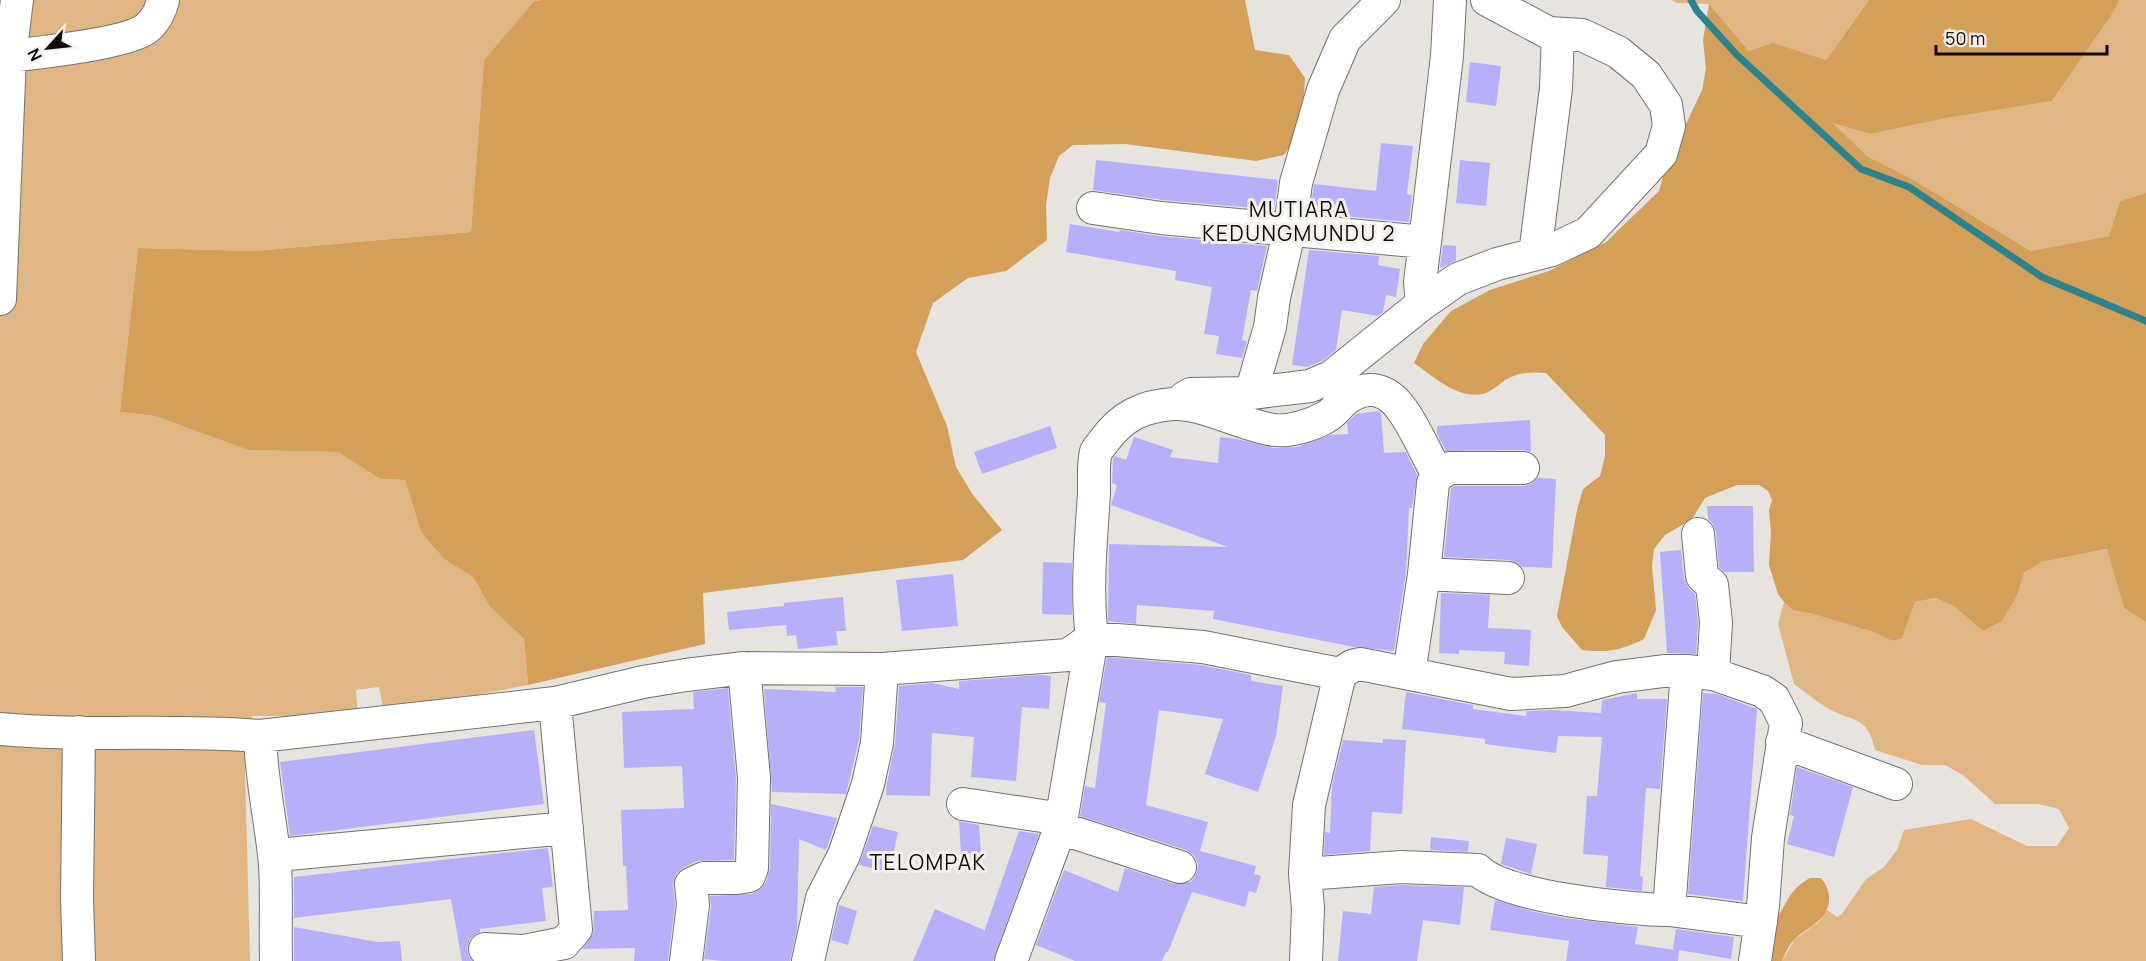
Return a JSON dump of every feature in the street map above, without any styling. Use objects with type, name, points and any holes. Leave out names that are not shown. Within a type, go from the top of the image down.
[{"type":"street","points":[[0,299],[10,56],[18,0]]},
{"type":"street","points":[[10,56],[63,50],[127,36],[147,28],[161,10],[163,0]]},
{"type":"street","points":[[1251,393],[1270,327],[1274,298],[1290,228],[1296,183],[1323,90],[1345,39],[1384,0]]},
{"type":"street","points":[[1422,304],[1420,282],[1447,56],[1450,0]]},
{"type":"street","points":[[1011,961],[1061,824],[1092,638],[1089,618],[1096,452],[1111,431],[1125,417],[1143,408],[1175,403],[1191,394],[1251,393],[1310,386],[1331,377],[1422,304],[1458,279],[1497,264],[1552,250],[1588,233],[1661,154],[1669,126],[1666,105],[1646,75],[1618,52],[1582,35],[1549,33],[1487,0]]},
{"type":"street","points":[[1535,254],[1556,88],[1558,34]]},
{"type":"street","points":[[1093,208],[1161,218],[1425,242]]},
{"type":"street","points":[[1175,403],[1275,430],[1297,428],[1327,417],[1345,399],[1360,390],[1380,390],[1402,409],[1438,475]]},
{"type":"street","points":[[1409,674],[1424,574],[1433,483],[1438,475],[1450,468],[1522,468]]},
{"type":"street","points":[[1669,910],[1700,673],[1716,622],[1712,585],[1702,576],[1698,534]]},
{"type":"street","points":[[1424,574],[1508,578]]},
{"type":"street","points":[[0,729],[41,733],[214,732],[260,736],[555,703],[643,682],[744,668],[882,669],[1068,655],[1092,638],[1203,647],[1340,674]]},
{"type":"street","points":[[1306,961],[1308,908],[1305,874],[1310,805],[1340,674],[1360,664],[1511,694],[1565,691],[1617,677],[1664,670],[1700,673],[1762,691],[1774,699],[1786,723],[1768,838],[1761,922],[1755,961]]},
{"type":"street","points":[[686,961],[693,905],[691,884],[704,878],[749,876],[752,868],[754,778],[744,668]]},
{"type":"street","points":[[808,961],[822,898],[844,855],[868,784],[878,743],[882,669]]},
{"type":"street","points":[[484,949],[524,951],[564,943],[576,929],[555,703]]},
{"type":"street","points":[[79,732],[76,899],[79,961]]},
{"type":"street","points":[[260,736],[278,909],[276,961]]},
{"type":"street","points":[[1782,742],[1896,784]]},
{"type":"street","points":[[963,804],[1061,824],[1180,867]]},
{"type":"street","points":[[288,854],[567,828]]},
{"type":"street","points":[[1305,874],[1401,867],[1478,870],[1486,878],[1532,893],[1639,910],[1669,910],[1761,922]]},
{"type":"shaded area","points":[[0,0],[541,0],[534,1],[484,60],[471,232],[254,251],[138,248],[120,412],[155,416],[248,450],[338,452],[380,479],[405,480],[421,532],[444,559],[474,578],[490,607],[524,639],[528,685],[384,712],[379,687],[356,690],[358,716],[252,716],[245,770],[250,961],[0,961]]},
{"type":"shaded area","points":[[1245,0],[1255,50],[1289,55],[1305,78],[1302,128],[1284,155],[1256,161],[1125,144],[1073,145],[1059,156],[1050,178],[1046,205],[1047,240],[1006,271],[968,278],[933,303],[916,352],[947,426],[956,467],[973,495],[1002,530],[963,560],[703,593],[705,644],[528,685],[524,639],[490,607],[474,578],[444,559],[421,532],[405,480],[380,479],[338,452],[248,450],[155,416],[120,412],[138,248],[254,251],[471,232],[484,60],[534,1]]},
{"type":"shaded area","points":[[1671,0],[1869,0],[1826,60],[1773,44],[1749,51],[1709,4],[1677,3]]},
{"type":"shaded area","points":[[1869,0],[2119,0],[2115,10],[2052,101],[1947,118],[1870,134],[1833,123],[1867,156],[1912,179],[2031,251],[2109,236],[2120,201],[2146,193],[2146,622],[2124,608],[2107,549],[2042,562],[2024,572],[2018,593],[2002,621],[1983,631],[1955,607],[1936,598],[1915,602],[1902,639],[1892,641],[1873,632],[1792,610],[1778,594],[1769,565],[1771,533],[1769,510],[1772,500],[1768,491],[1759,485],[1737,485],[1705,498],[1692,519],[1665,535],[1654,549],[1652,566],[1656,610],[1644,639],[1614,650],[1582,650],[1562,627],[1557,616],[1577,510],[1583,489],[1600,476],[1605,456],[1605,435],[1546,373],[1520,374],[1510,377],[1490,391],[1470,394],[1450,388],[1414,363],[1423,344],[1451,311],[1490,290],[1549,271],[1606,242],[1659,191],[1665,169],[1702,90],[1706,69],[1703,40],[1709,4],[1749,51],[1773,43],[1826,60]]},
{"type":"shaded area","points":[[2119,0],[2146,0],[2146,193],[2120,201],[2109,236],[2031,251],[1912,179],[1867,156],[1832,122],[1870,134],[1947,118],[2052,101],[2115,10]]},
{"type":"shaded area","points":[[2108,549],[2124,608],[2146,622],[2146,961],[1782,961],[1795,939],[1819,922],[1827,910],[1837,917],[1842,914],[1866,879],[1884,867],[1897,850],[1904,830],[1971,819],[2027,846],[2057,846],[2069,828],[2059,809],[2038,804],[1995,804],[1963,775],[1945,765],[1922,765],[1875,750],[1872,738],[1864,725],[1829,709],[1794,684],[1778,624],[1784,602],[1792,610],[1873,632],[1892,641],[1902,639],[1915,602],[1936,598],[1955,607],[1983,631],[2018,593],[2023,572],[2042,562]]},
{"type":"shaded area","points":[[1810,878],[1821,878],[1828,889],[1828,907],[1821,918],[1794,940],[1782,961],[1743,961],[1775,921],[1797,887]]},
{"type":"building","points":[[1470,62],[1501,66],[1496,106],[1466,102]]},
{"type":"building","points":[[1381,143],[1413,146],[1407,194],[1412,195],[1409,222],[1310,213],[1314,184],[1376,191]]},
{"type":"building","points":[[1096,160],[1278,180],[1274,210],[1163,200],[1093,190]]},
{"type":"building","points":[[1460,160],[1490,163],[1486,206],[1456,203]]},
{"type":"building","points":[[1070,224],[1119,232],[1120,230],[1267,246],[1257,291],[1251,290],[1242,340],[1247,341],[1242,358],[1216,354],[1219,336],[1204,334],[1212,287],[1175,280],[1176,271],[1066,252]]},
{"type":"building","points":[[1443,245],[1456,246],[1456,261],[1440,268]]},
{"type":"building","points":[[1309,250],[1379,256],[1378,265],[1400,269],[1396,297],[1386,295],[1383,312],[1378,316],[1342,310],[1336,350],[1322,361],[1308,367],[1292,365]]},
{"type":"building","points":[[1378,411],[1381,413],[1384,453],[1406,452],[1417,475],[1412,508],[1409,508],[1406,572],[1394,651],[1354,647],[1213,619],[1214,611],[1137,605],[1136,624],[1108,621],[1109,544],[1228,547],[1111,505],[1117,485],[1112,483],[1113,459],[1115,456],[1126,460],[1134,437],[1173,450],[1170,457],[1218,463],[1220,437],[1273,448],[1297,447],[1330,435],[1348,434],[1347,423],[1356,414]]},
{"type":"building","points":[[1530,420],[1531,452],[1523,450],[1446,451],[1437,434],[1437,426]]},
{"type":"building","points":[[1050,426],[1057,448],[982,474],[974,452]]},
{"type":"building","points":[[1537,478],[1556,479],[1552,568],[1522,567],[1509,560],[1444,557],[1451,488],[1455,486],[1523,486],[1531,484]]},
{"type":"building","points":[[1707,506],[1753,506],[1754,572],[1724,572],[1719,567],[1716,532],[1708,519]]},
{"type":"building","points":[[1681,550],[1684,579],[1689,589],[1695,594],[1698,622],[1696,654],[1667,653],[1660,552]]},
{"type":"building","points":[[1043,562],[1072,563],[1072,615],[1042,614]]},
{"type":"building","points":[[953,574],[958,626],[902,631],[896,580]]},
{"type":"building","points":[[1441,593],[1490,595],[1488,628],[1531,630],[1529,666],[1504,664],[1505,652],[1459,650],[1459,654],[1439,653]]},
{"type":"building","points":[[843,597],[846,631],[836,631],[838,645],[798,649],[796,635],[787,636],[786,625],[729,630],[727,612]]},
{"type":"building","points":[[1107,657],[1201,665],[1251,675],[1251,681],[1283,686],[1276,736],[1258,792],[1205,774],[1223,719],[1159,710],[1146,805],[1208,822],[1200,851],[1256,866],[1254,874],[1261,876],[1256,893],[1249,891],[1245,907],[1192,892],[1168,952],[1162,961],[1075,961],[1036,945],[1064,870],[1118,892],[1125,868],[1175,884],[1192,881],[1197,872],[1198,864],[1194,855],[1186,850],[1080,816],[1085,786],[1095,788],[1106,703],[1099,702]]},
{"type":"building","points":[[1051,676],[1049,709],[1022,707],[1016,781],[971,777],[974,737],[932,733],[930,796],[886,795],[895,744],[899,686],[932,683],[959,689],[959,681]]},
{"type":"building","points":[[835,687],[863,687],[859,740],[846,794],[772,792],[764,689],[836,692]]},
{"type":"building","points":[[728,688],[736,779],[734,860],[697,861],[676,874],[673,885],[675,905],[668,961],[634,961],[635,948],[582,949],[593,934],[594,911],[628,910],[626,866],[623,866],[621,810],[684,808],[682,766],[624,768],[622,712],[694,709],[693,692]]},
{"type":"building","points":[[1406,692],[1473,705],[1473,709],[1526,716],[1527,711],[1551,710],[1601,713],[1602,700],[1637,693],[1637,699],[1667,699],[1660,789],[1646,788],[1640,876],[1643,877],[1642,891],[1606,887],[1608,856],[1583,854],[1587,796],[1597,796],[1602,737],[1558,736],[1556,753],[1485,744],[1485,739],[1402,729]]},
{"type":"building","points":[[1703,693],[1717,694],[1757,709],[1743,901],[1688,894]]},
{"type":"building","points":[[534,730],[544,804],[290,836],[280,762]]},
{"type":"building","points":[[1383,739],[1406,740],[1402,814],[1372,812],[1370,851],[1324,855],[1325,832],[1330,833],[1332,785],[1343,740],[1383,743]]},
{"type":"building","points":[[1797,767],[1853,787],[1834,857],[1787,844],[1794,816],[1790,815]]},
{"type":"building","points":[[771,804],[837,818],[826,850],[799,839],[797,929],[790,961],[704,959],[711,907],[710,896],[752,894],[761,889],[766,882],[770,868]]},
{"type":"building","points":[[959,821],[979,825],[981,853],[961,854]]},
{"type":"building","points":[[873,826],[898,832],[889,872],[859,865]]},
{"type":"building","points":[[1019,831],[1039,834],[993,961],[913,961],[935,909],[984,930],[984,932]]},
{"type":"building","points":[[1431,837],[1469,841],[1468,852],[1430,850]]},
{"type":"building","points":[[1506,838],[1537,844],[1531,874],[1501,864]]},
{"type":"building","points":[[548,848],[553,887],[542,888],[546,921],[480,929],[480,932],[470,939],[467,948],[472,961],[462,961],[451,899],[294,918],[294,877]]},
{"type":"building","points":[[1401,885],[1464,887],[1460,925],[1423,920],[1417,961],[1338,961],[1343,911],[1371,914],[1374,887]]},
{"type":"building","points":[[1495,900],[1565,918],[1638,927],[1635,944],[1675,950],[1673,949],[1676,929],[1734,937],[1731,959],[1679,950],[1678,961],[1566,961],[1569,941],[1490,930]]},
{"type":"building","points":[[839,905],[857,911],[848,945],[831,940]]},
{"type":"building","points":[[294,927],[378,942],[400,941],[402,961],[294,961]]},
{"type":"waterway","points":[[1691,0],[1697,11],[1737,55],[1861,169],[1909,187],[2042,277],[2146,321]]},
{"type":"district","name":"MUTIARA KEDUNGMUNDU 2","points":[[1299,221]]},
{"type":"district","name":"TELOMPAK","points":[[928,862]]}]
